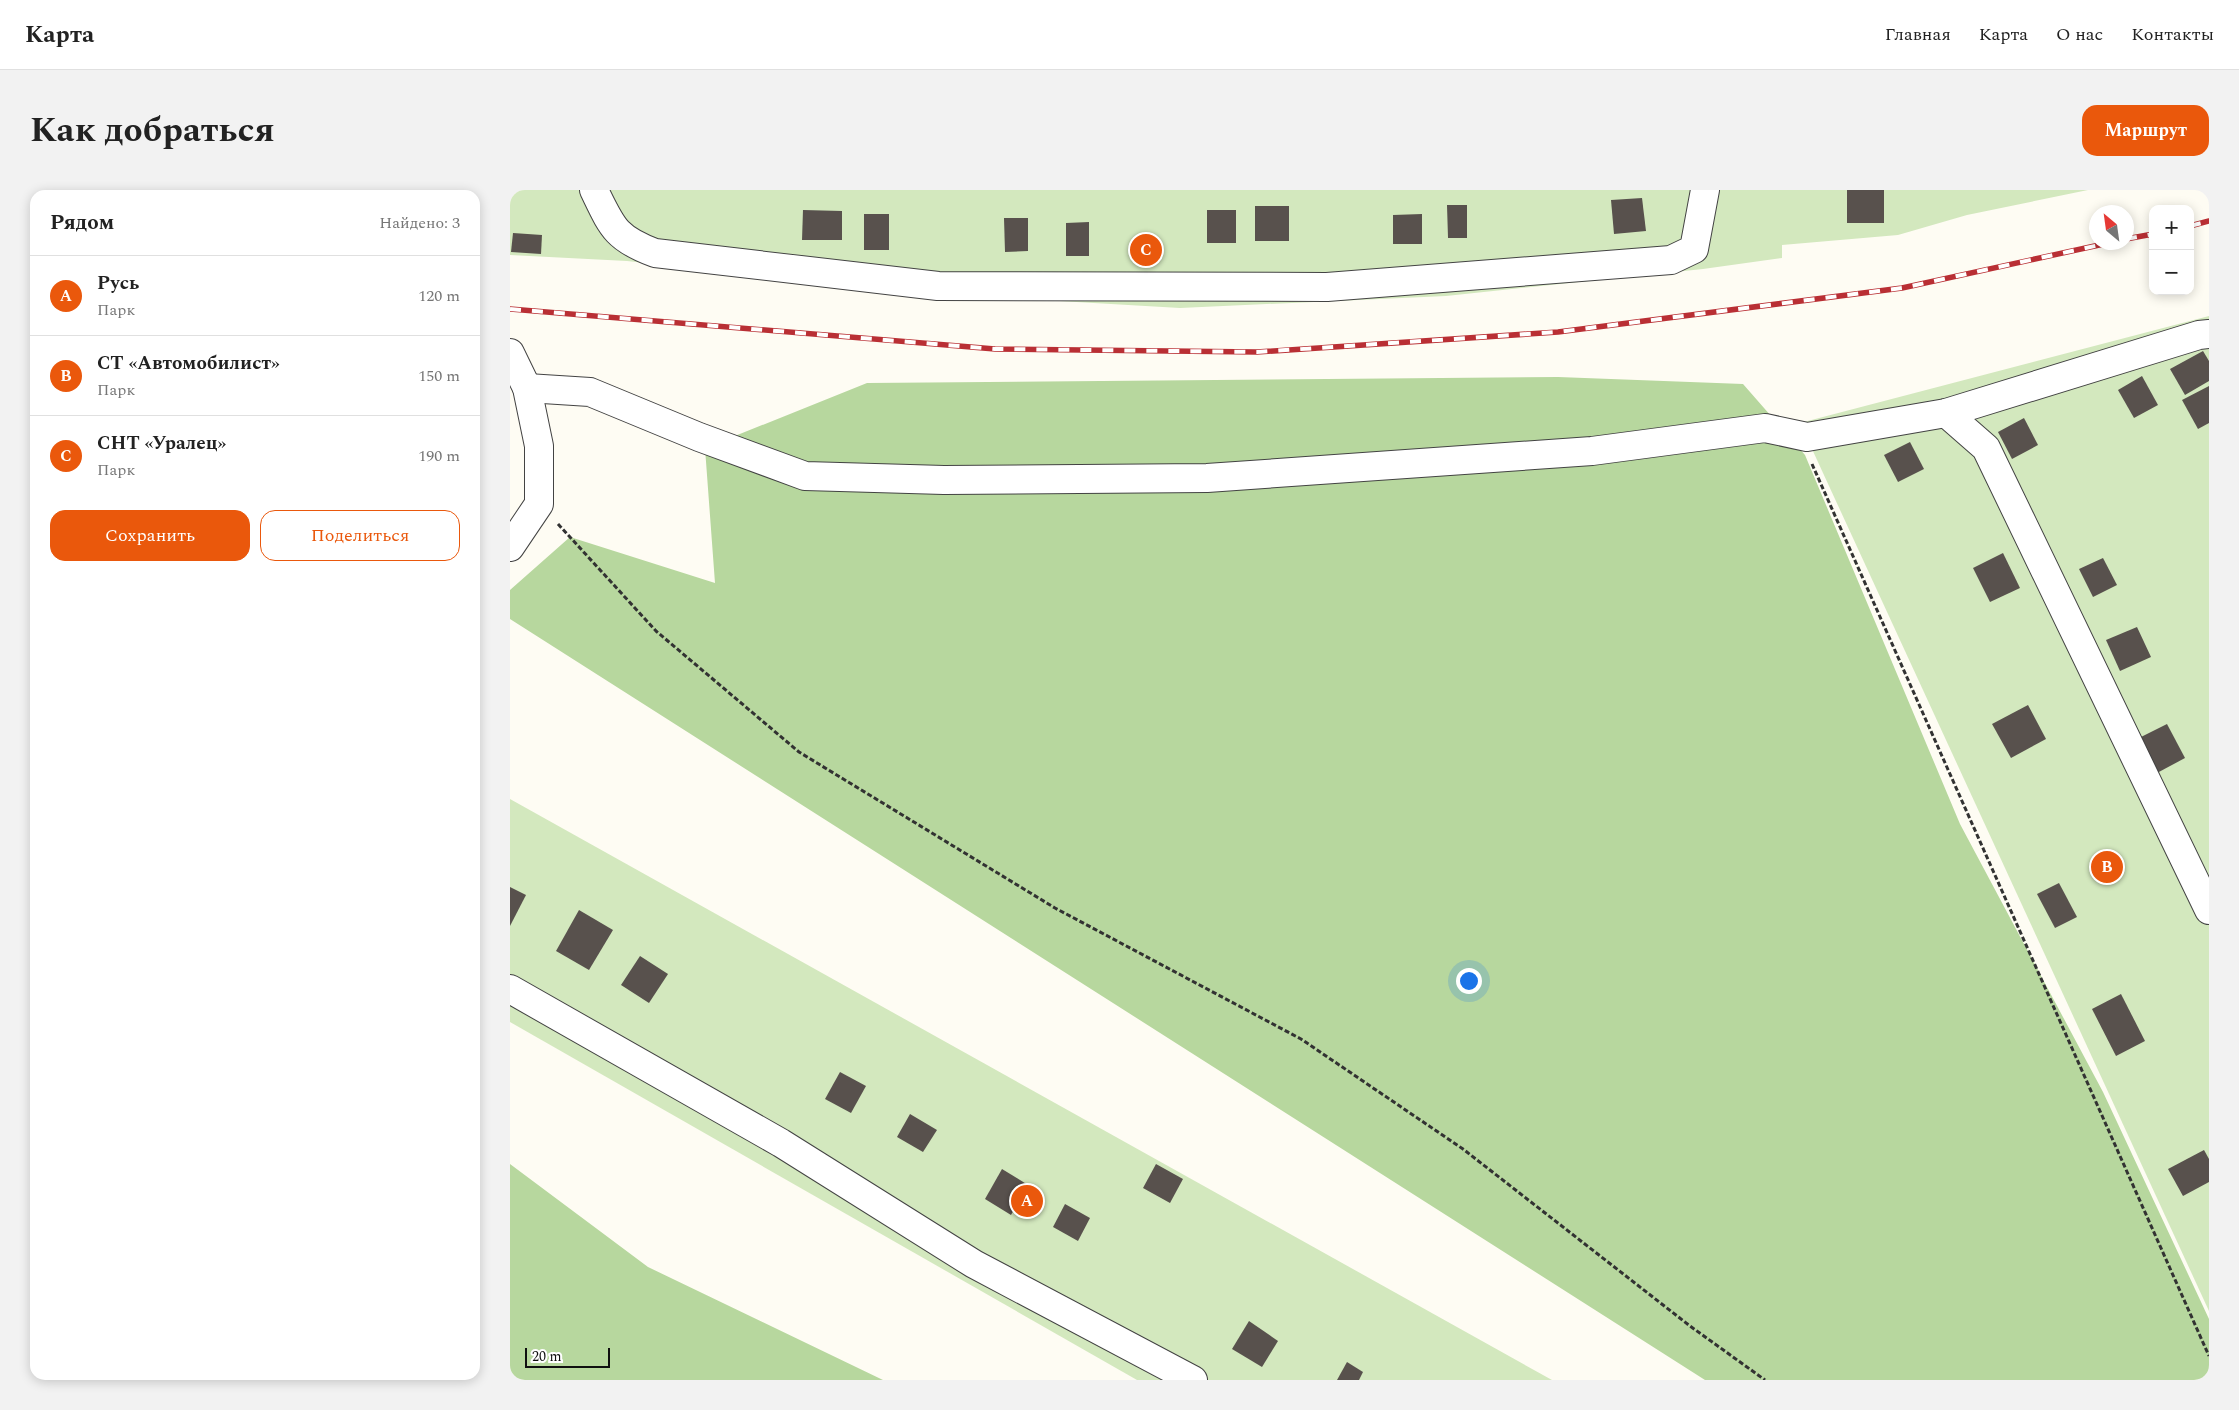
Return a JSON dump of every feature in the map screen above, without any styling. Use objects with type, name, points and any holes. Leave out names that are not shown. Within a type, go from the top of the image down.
[{"type":"street","points":[[594,190],[611,225],[631,244],[655,253],[938,286],[1307,287],[1671,260],[1694,249],[1705,190]]},
{"type":"street","points":[[527,388],[590,392],[699,437],[805,476],[877,479],[1207,478],[1592,451],[1766,428],[1807,436],[1946,413],[2199,335],[2209,334]]},
{"type":"street","points":[[510,353],[527,388],[539,446],[539,504],[510,547]]},
{"type":"street","points":[[1946,413],[1986,448],[2209,910]]},
{"type":"street","points":[[510,989],[781,1143],[974,1264],[1193,1380]]},
{"type":"path","points":[[1798,434],[2209,1356]]},
{"type":"path","points":[[539,504],[656,631],[799,752],[1055,908],[1300,1039],[1463,1149],[1690,1326],[1765,1380]]},
{"type":"green space","points":[[510,190],[2088,190],[1967,215],[1898,235],[1782,245],[1782,258],[1703,269],[1446,296],[1180,308],[905,292],[627,261],[510,255]]},
{"type":"green space","points":[[2209,316],[2209,1311],[1800,423]]},
{"type":"green space","points":[[1558,377],[1743,384],[1805,455],[1960,824],[2103,1092],[2209,1319],[2209,1380],[1705,1380],[510,619],[510,590],[570,537],[715,583],[705,448],[867,383]]},
{"type":"green space","points":[[510,799],[1552,1380],[1137,1380],[510,1022]]},
{"type":"green space","points":[[510,1164],[648,1267],[883,1380],[510,1380]]},
{"type":"building","points":[[1847,190],[1884,190],[1884,223],[1847,223]]},
{"type":"building","points":[[1642,198],[1646,231],[1614,234],[1611,200]]},
{"type":"building","points":[[1447,205],[1467,205],[1467,238],[1448,238]]},
{"type":"building","points":[[1255,206],[1289,206],[1289,241],[1255,241]]},
{"type":"building","points":[[803,210],[842,211],[842,240],[802,240]]},
{"type":"building","points":[[1207,210],[1236,210],[1236,243],[1207,243]]},
{"type":"building","points":[[864,214],[889,214],[889,250],[864,250]]},
{"type":"building","points":[[1422,214],[1422,244],[1393,244],[1393,215]]},
{"type":"building","points":[[1004,218],[1028,218],[1028,251],[1005,252]]},
{"type":"building","points":[[1089,222],[1089,256],[1066,256],[1066,223]]},
{"type":"building","points":[[513,233],[542,235],[541,254],[511,252]]},
{"type":"building","points":[[2203,351],[2209,361],[2209,381],[2185,395],[2170,369]]},
{"type":"building","points":[[2142,376],[2158,405],[2134,418],[2118,390]]},
{"type":"building","points":[[2209,386],[2209,423],[2198,429],[2182,400]]},
{"type":"building","points":[[2024,418],[2038,445],[2012,459],[1998,432]]},
{"type":"building","points":[[1910,442],[1924,469],[1898,482],[1884,455]]},
{"type":"building","points":[[2003,553],[2020,588],[1990,602],[1973,568]]},
{"type":"building","points":[[2103,558],[2117,585],[2093,597],[2079,569]]},
{"type":"building","points":[[2137,627],[2151,657],[2120,671],[2106,640]]},
{"type":"building","points":[[2028,705],[2046,739],[2011,758],[1992,724]]},
{"type":"building","points":[[2167,724],[2185,758],[2157,773],[2139,738]]},
{"type":"building","points":[[2059,883],[2077,917],[2055,928],[2037,894]]},
{"type":"building","points":[[510,887],[526,895],[510,926]]},
{"type":"building","points":[[579,910],[613,930],[589,970],[556,951]]},
{"type":"building","points":[[640,956],[668,974],[649,1003],[621,985]]},
{"type":"building","points":[[2121,994],[2145,1041],[2116,1056],[2092,1009]]},
{"type":"building","points":[[840,1072],[866,1086],[851,1113],[825,1099]]},
{"type":"building","points":[[910,1114],[937,1130],[923,1152],[897,1137]]},
{"type":"building","points":[[2204,1150],[2209,1159],[2209,1182],[2183,1196],[2168,1169]]},
{"type":"building","points":[[1156,1164],[1183,1179],[1170,1203],[1143,1188]]},
{"type":"building","points":[[1002,1169],[1028,1185],[1011,1215],[985,1199]]},
{"type":"building","points":[[1065,1204],[1090,1218],[1078,1241],[1053,1227]]},
{"type":"building","points":[[1249,1321],[1278,1341],[1262,1367],[1232,1349]]},
{"type":"building","points":[[1347,1362],[1363,1372],[1359,1380],[1337,1380]]},
{"type":"railway","points":[[2194,225],[2209,221]]},
{"type":"railway","points":[[2134,238],[2149,235]]},
{"type":"railway","points":[[510,309],[995,349],[1257,352],[1558,332],[1902,288],[2089,247]]},
{"type":"place","name":"СНТ «Уралец»","points":[[1146,250]]},
{"type":"place","name":"СТ «Автомобилист»","points":[[2107,867]]},
{"type":"place","name":"Русь","points":[[1027,1201]]}]
